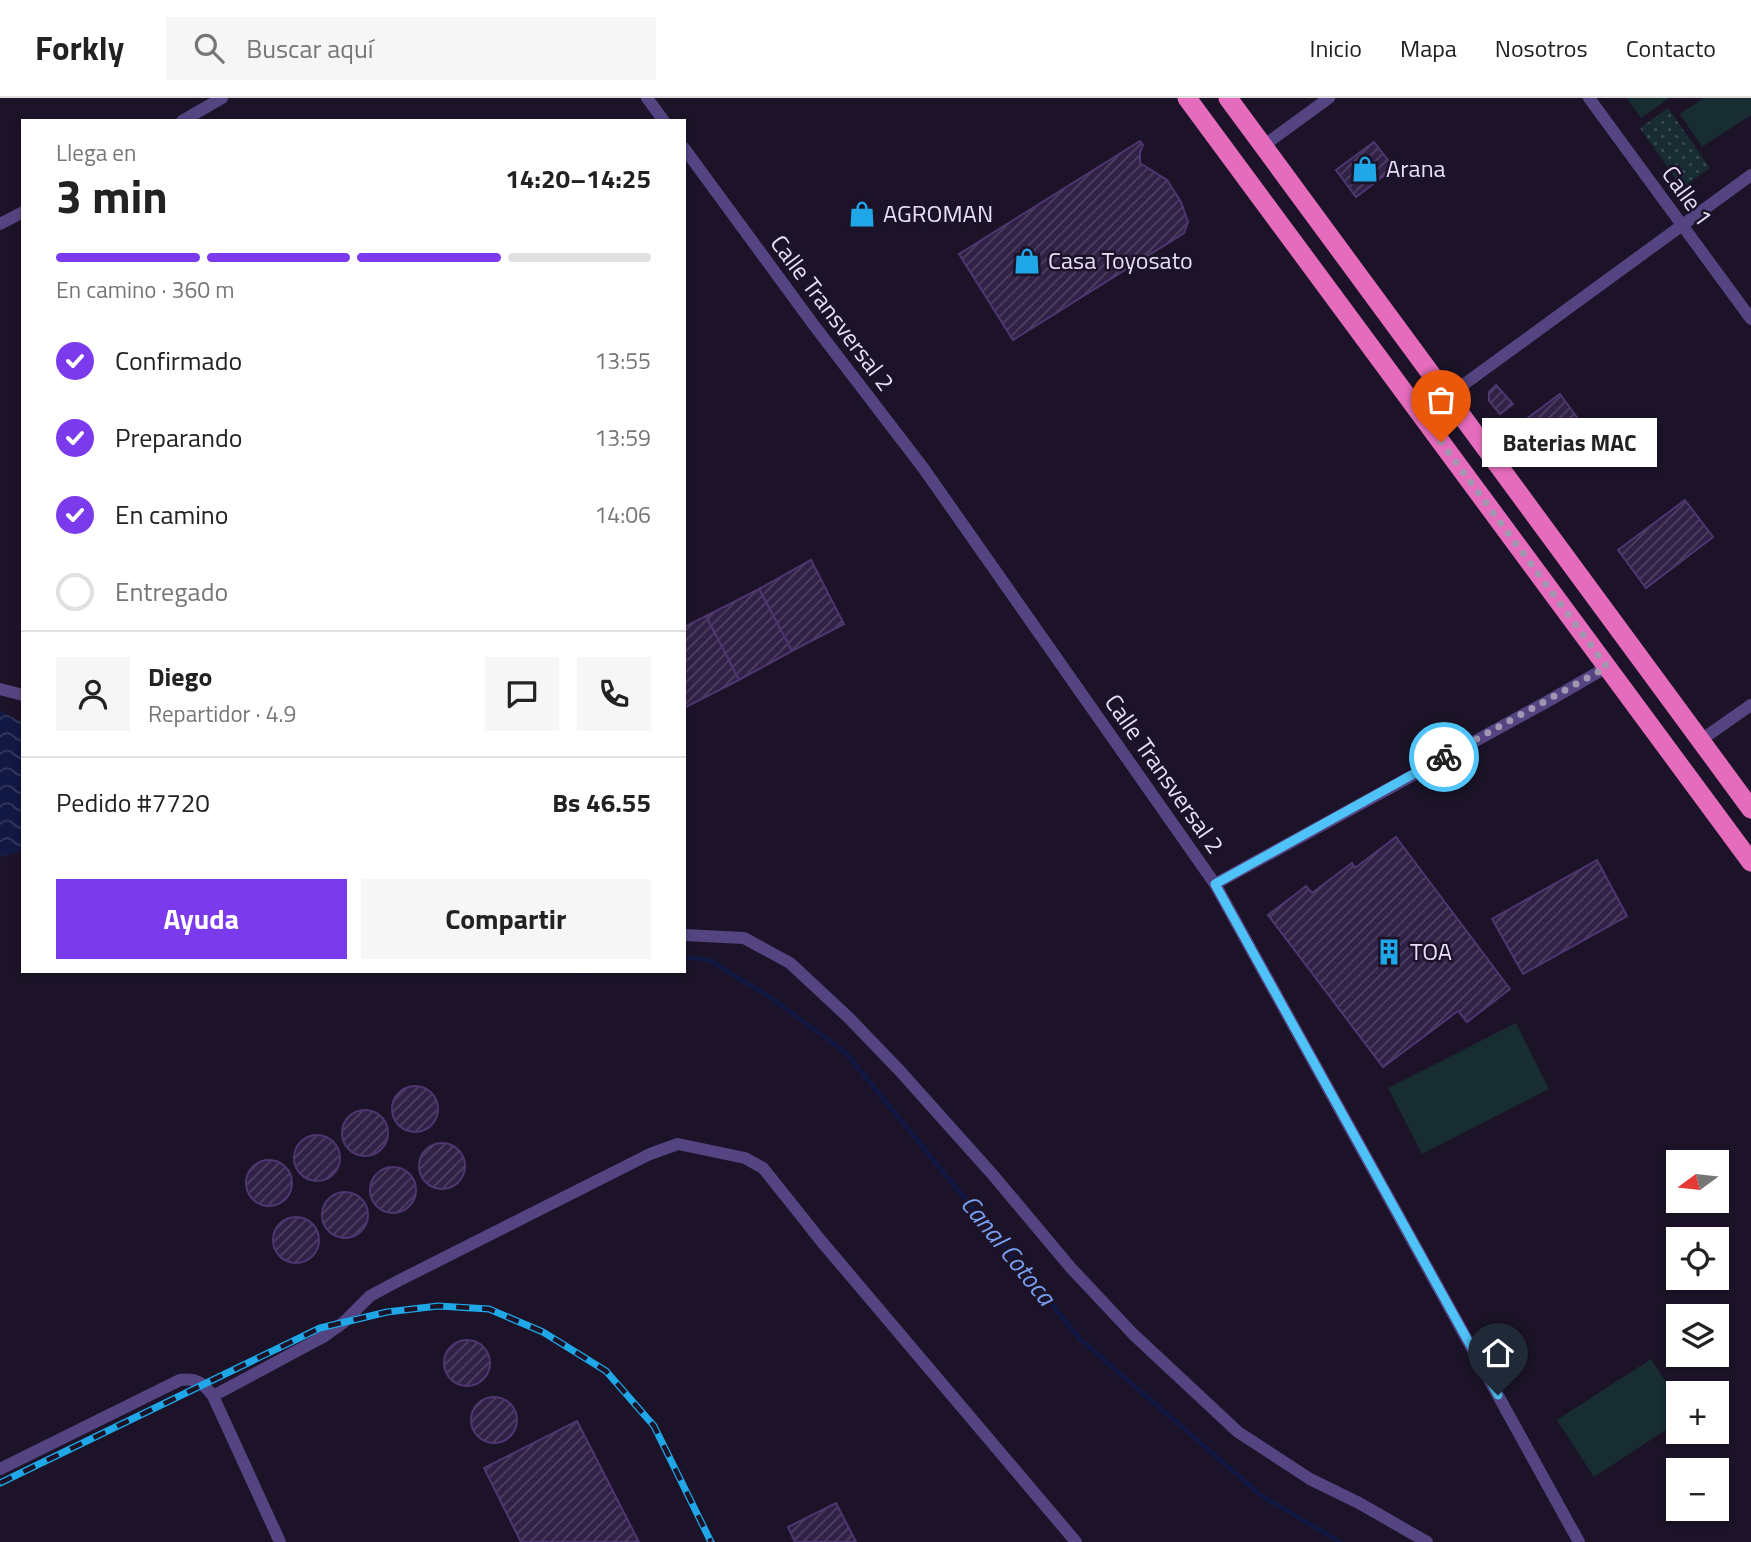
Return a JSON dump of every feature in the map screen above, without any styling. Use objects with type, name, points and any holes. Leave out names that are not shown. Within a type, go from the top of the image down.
[{"type":"highway","points":[[1187,98],[1751,862]]},
{"type":"highway","points":[[1228,98],[1751,809]]},
{"type":"street","points":[[185,119],[222,98]]},
{"type":"street","points":[[647,98],[663,119]]},
{"type":"street","points":[[1264,146],[1329,98]]},
{"type":"street","name":"Calle 1","points":[[1589,98],[1751,319]]},
{"type":"street","name":"Calle Transversal 2","points":[[686,151],[924,469],[1215,884],[1579,1542]]},
{"type":"street","points":[[1448,396],[1751,175]]},
{"type":"street","points":[[0,224],[21,213]]},
{"type":"street","points":[[1215,884],[1607,667]]},
{"type":"street","points":[[0,689],[21,694]]},
{"type":"street","points":[[1700,740],[1751,705]]},
{"type":"street","points":[[686,935],[744,938],[790,963],[900,1071],[1080,1278],[1133,1334],[1238,1432],[1310,1479],[1368,1507],[1427,1542]]},
{"type":"street","points":[[213,1396],[323,1337],[344,1322],[370,1296],[388,1286],[650,1154],[678,1144],[745,1158],[763,1168],[822,1242],[1076,1542]]},
{"type":"street","points":[[0,1469],[180,1380],[193,1379],[204,1384],[213,1396],[280,1542]]},
{"type":"green space","points":[[1627,98],[1669,98],[1641,118]]},
{"type":"green space","points":[[1704,98],[1751,98],[1751,115],[1702,147],[1680,114]]},
{"type":"green space","points":[[1668,108],[1710,168],[1682,188],[1640,128]]},
{"type":"green space","points":[[1516,1023],[1549,1089],[1422,1154],[1388,1088]]},
{"type":"green space","points":[[1651,1359],[1666,1382],[1666,1430],[1594,1477],[1557,1420]]},
{"type":"water","points":[[0,711],[21,722],[21,851],[0,857]]},
{"type":"building","points":[[1140,141],[1143,145],[1140,163],[1167,180],[1181,202],[1188,222],[1184,233],[1013,340],[959,254]]},
{"type":"building","name":"Arana","points":[[1374,142],[1394,168],[1356,197],[1336,170]]},
{"type":"building","points":[[1496,385],[1513,404],[1500,414],[1489,401],[1489,392]]},
{"type":"building","points":[[1560,394],[1581,423],[1532,460],[1510,431]]},
{"type":"building","points":[[1685,500],[1713,537],[1646,588],[1618,550]]},
{"type":"building","points":[[811,560],[844,624],[792,651],[759,589]]},
{"type":"building","points":[[759,589],[792,651],[739,680],[706,616]]},
{"type":"building","points":[[706,616],[739,680],[686,707],[686,626]]},
{"type":"building","name":"TOA","points":[[1396,837],[1510,989],[1467,1022],[1458,1011],[1383,1067],[1268,915],[1306,886],[1312,893],[1352,863],[1355,868]]},
{"type":"building","name":"TOA","points":[[1597,860],[1627,916],[1523,974],[1492,919]]},
{"type":"building","points":[[415,1086],[431,1093],[438,1109],[431,1125],[415,1132],[399,1125],[392,1109],[399,1093]]},
{"type":"building","points":[[365,1110],[381,1117],[388,1133],[381,1149],[365,1156],[349,1149],[342,1133],[349,1117]]},
{"type":"building","points":[[317,1135],[333,1142],[340,1158],[333,1174],[317,1181],[301,1174],[294,1158],[301,1142]]},
{"type":"building","points":[[442,1143],[458,1150],[465,1166],[458,1182],[442,1189],[426,1182],[419,1166],[426,1150]]},
{"type":"building","points":[[269,1160],[285,1167],[292,1183],[285,1199],[269,1206],[253,1199],[246,1183],[253,1167]]},
{"type":"building","points":[[393,1167],[409,1174],[416,1190],[409,1206],[393,1213],[377,1206],[370,1190],[377,1174]]},
{"type":"building","points":[[345,1192],[361,1199],[368,1215],[361,1231],[345,1238],[329,1231],[322,1215],[329,1199]]},
{"type":"building","points":[[296,1217],[312,1224],[319,1240],[312,1256],[296,1263],[280,1256],[273,1240],[280,1224]]},
{"type":"building","points":[[467,1340],[483,1347],[490,1363],[483,1379],[467,1386],[451,1379],[444,1363],[451,1347]]},
{"type":"building","points":[[494,1397],[510,1404],[517,1420],[510,1436],[494,1443],[478,1436],[471,1420],[478,1404]]},
{"type":"building","points":[[577,1421],[639,1542],[521,1542],[484,1468]]},
{"type":"building","points":[[836,1503],[856,1542],[795,1542],[788,1527]]},
{"type":"waterway","name":"Canal Cotoca","points":[[686,957],[709,960],[771,998],[845,1052],[1080,1339],[1262,1496],[1340,1542]]},
{"type":"railway","points":[[0,1483],[320,1328],[387,1312],[438,1306],[489,1309],[543,1332],[606,1371],[654,1426],[711,1542]]},
{"type":"way so far","points":[[1441,442],[1607,667],[1444,757]]},
{"type":"place","name":"Arana","points":[[1365,169]]},
{"type":"place","name":"AGROMAN","points":[[862,214]]},
{"type":"place","name":"Casa Toyosato","points":[[1027,261]]},
{"type":"place","name":"Baterias MAC","points":[[1441,442]]},
{"type":"place","name":"TOA","points":[[1389,952]]},
{"type":"route","points":[[1444,757],[1215,884],[1498,1395]]}]
